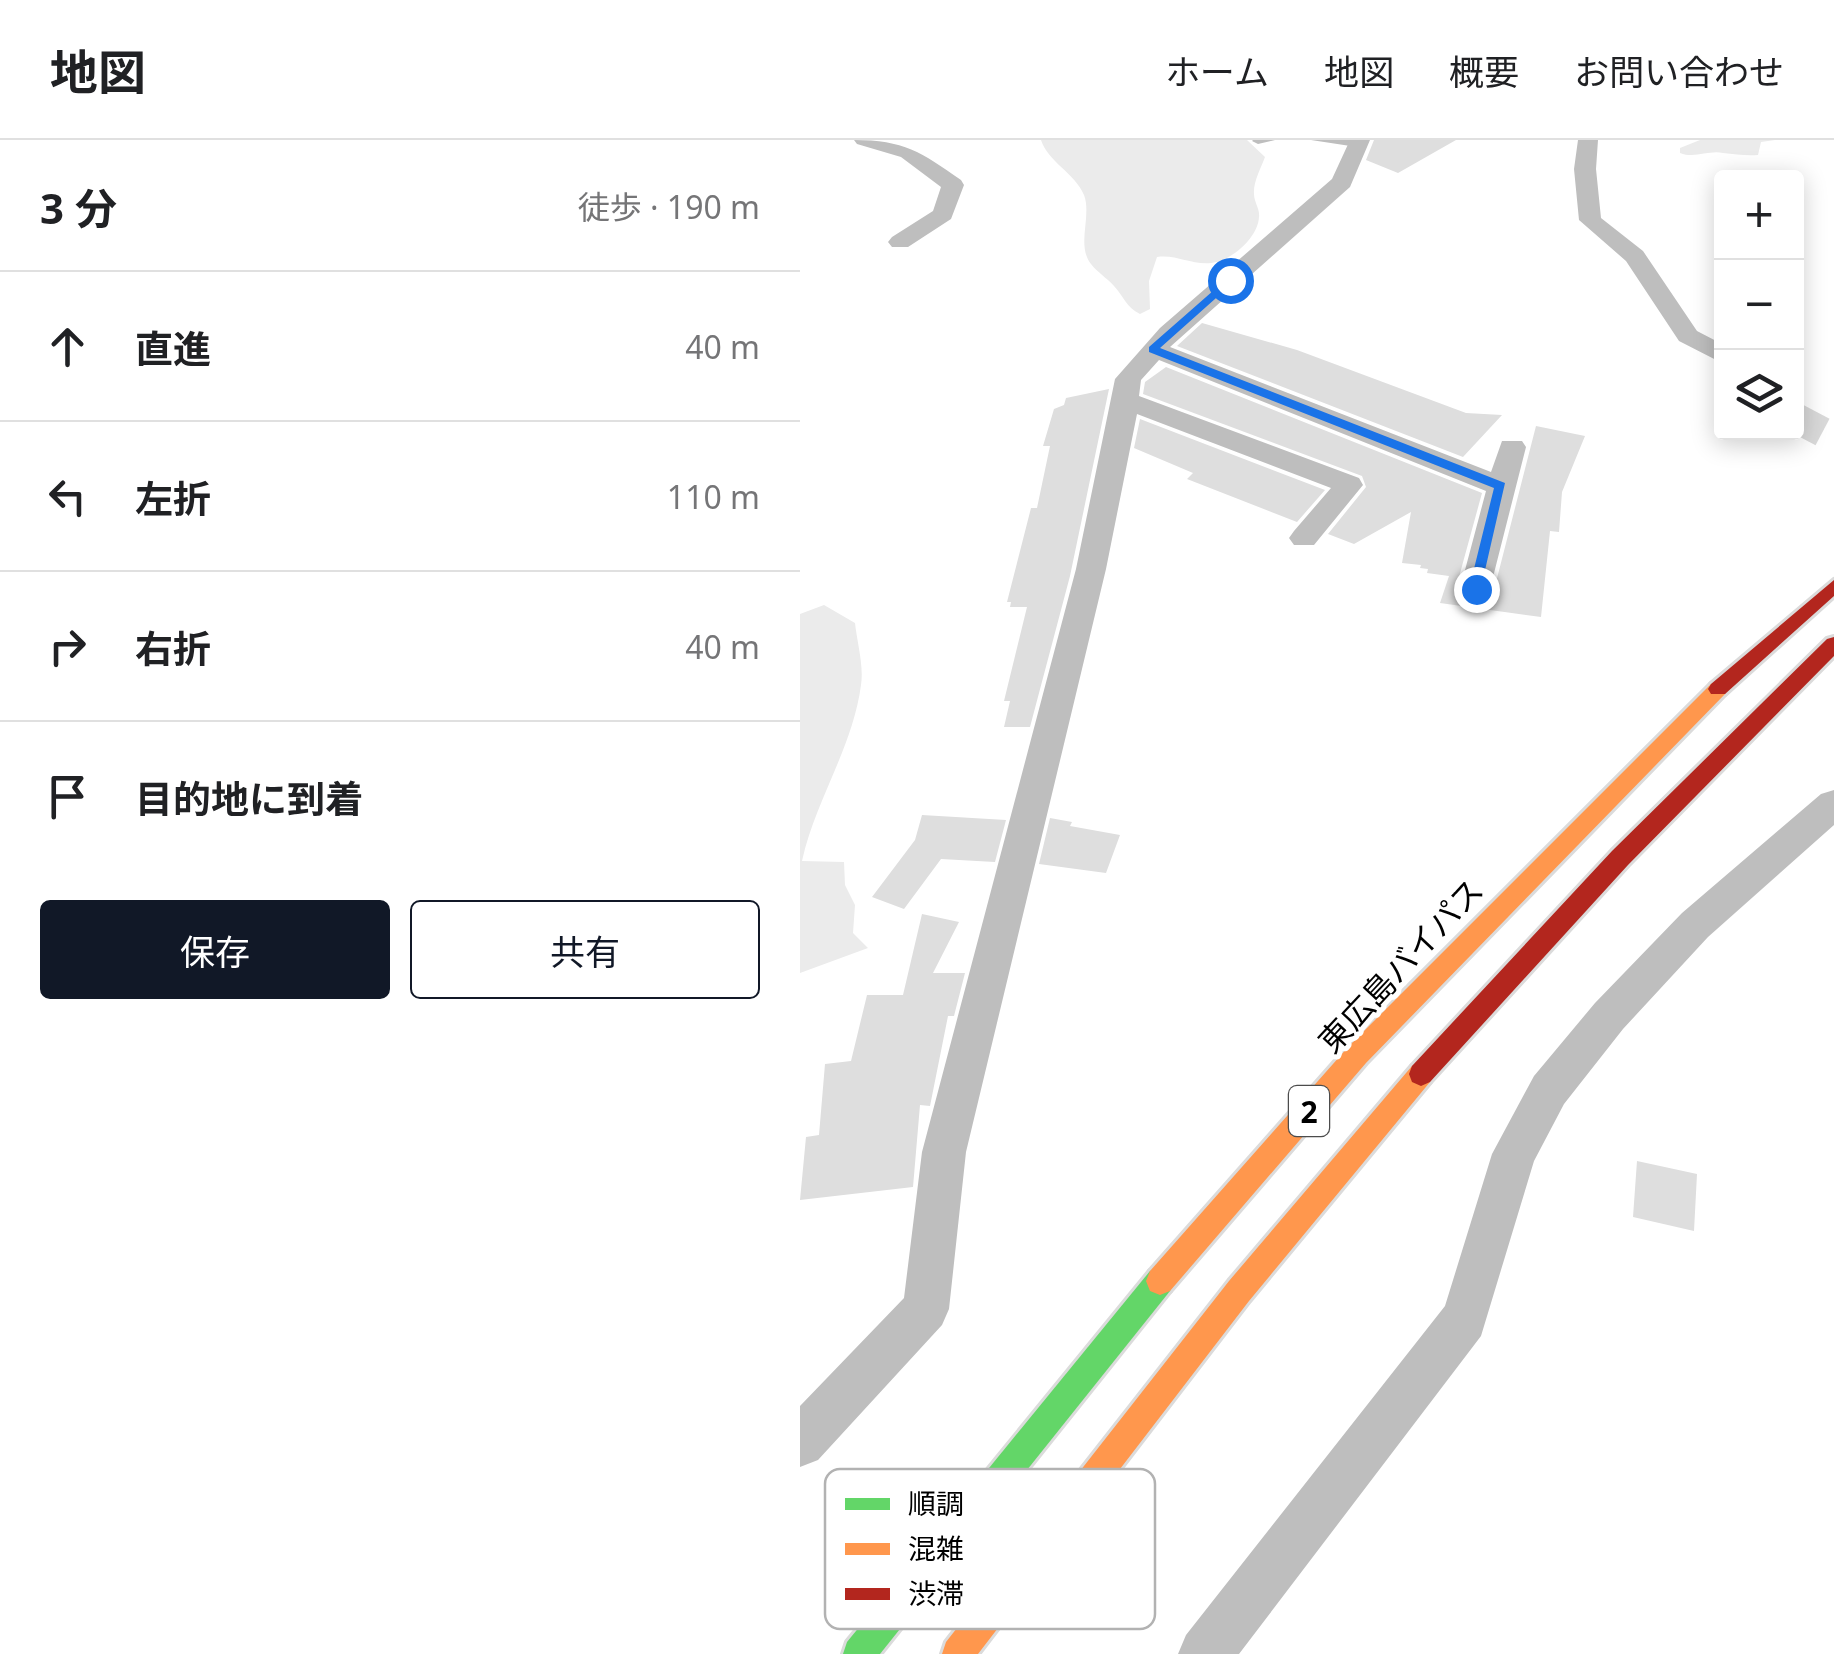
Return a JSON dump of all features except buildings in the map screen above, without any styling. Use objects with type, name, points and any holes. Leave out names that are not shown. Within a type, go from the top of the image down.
[{"type":"highway","name":"東広島バイパス","points":[[1007,1469],[1122,1325],[1358,1055],[1694,710],[1834,583]]},
{"type":"highway","name":"2","points":[[1100,1469],[1178,1367],[1416,1080],[1724,751],[1834,644]]},
{"type":"highway","name":"東広島バイパス","points":[[859,1654],[879,1629]]},
{"type":"highway","name":"2","points":[[958,1654],[977,1629]]},
{"type":"street","points":[[864,140],[908,153],[952,186],[943,214],[900,242]]},
{"type":"street","points":[[1588,140],[1585,170],[1590,220],[1635,256],[1688,336],[1714,351]]},
{"type":"street","points":[[800,1442],[926,1309],[944,1152],[1092,569],[1128,379],[1153,349],[1342,182],[1358,142]]},
{"type":"street","points":[[1153,349],[1500,486]]},
{"type":"street","points":[[1126,400],[1349,485],[1304,538]]},
{"type":"street","points":[[1476,589],[1512,447]]},
{"type":"street","points":[[1205,1654],[1464,1320],[1514,1154],[1549,1090],[1609,1016],[1695,926],[1834,804]]},
{"type":"lane","points":[[1258,141],[1269,140]]},
{"type":"lane","points":[[1317,140],[1358,142]]},
{"type":"shaded area","points":[[1041,140],[1247,140],[1265,157],[1254,189],[1259,214],[1254,233],[1242,247],[1219,261],[1157,257],[1149,281],[1150,309],[1140,314],[1091,264],[1084,239],[1084,195]]},
{"type":"shaded area","points":[[1700,140],[1775,140],[1761,142],[1758,155],[1680,153],[1680,148]]},
{"type":"shaded area","points":[[824,605],[855,623],[862,678],[850,730],[802,861],[844,862],[845,885],[855,905],[853,933],[868,948],[800,973],[800,614]]},
{"type":"tunnel","points":[[1804,422],[1834,438]]},
{"type":"traffic: fast","points":[[1008,1469],[1160,1281]]},
{"type":"traffic: fast","points":[[859,1654],[879,1629]]},
{"type":"traffic: slow","points":[[1160,1281],[1357,1055],[1718,689]]},
{"type":"traffic: slow","points":[[1101,1469],[1239,1291],[1421,1074]]},
{"type":"traffic: slow","points":[[958,1654],[977,1629]]},
{"type":"traffic: jam","points":[[1718,689],[1834,586]]},
{"type":"traffic: jam","points":[[1421,1074],[1620,858],[1834,644]]},
{"type":"route","points":[[1230,280],[1153,349],[1500,486],[1476,589]]}]
